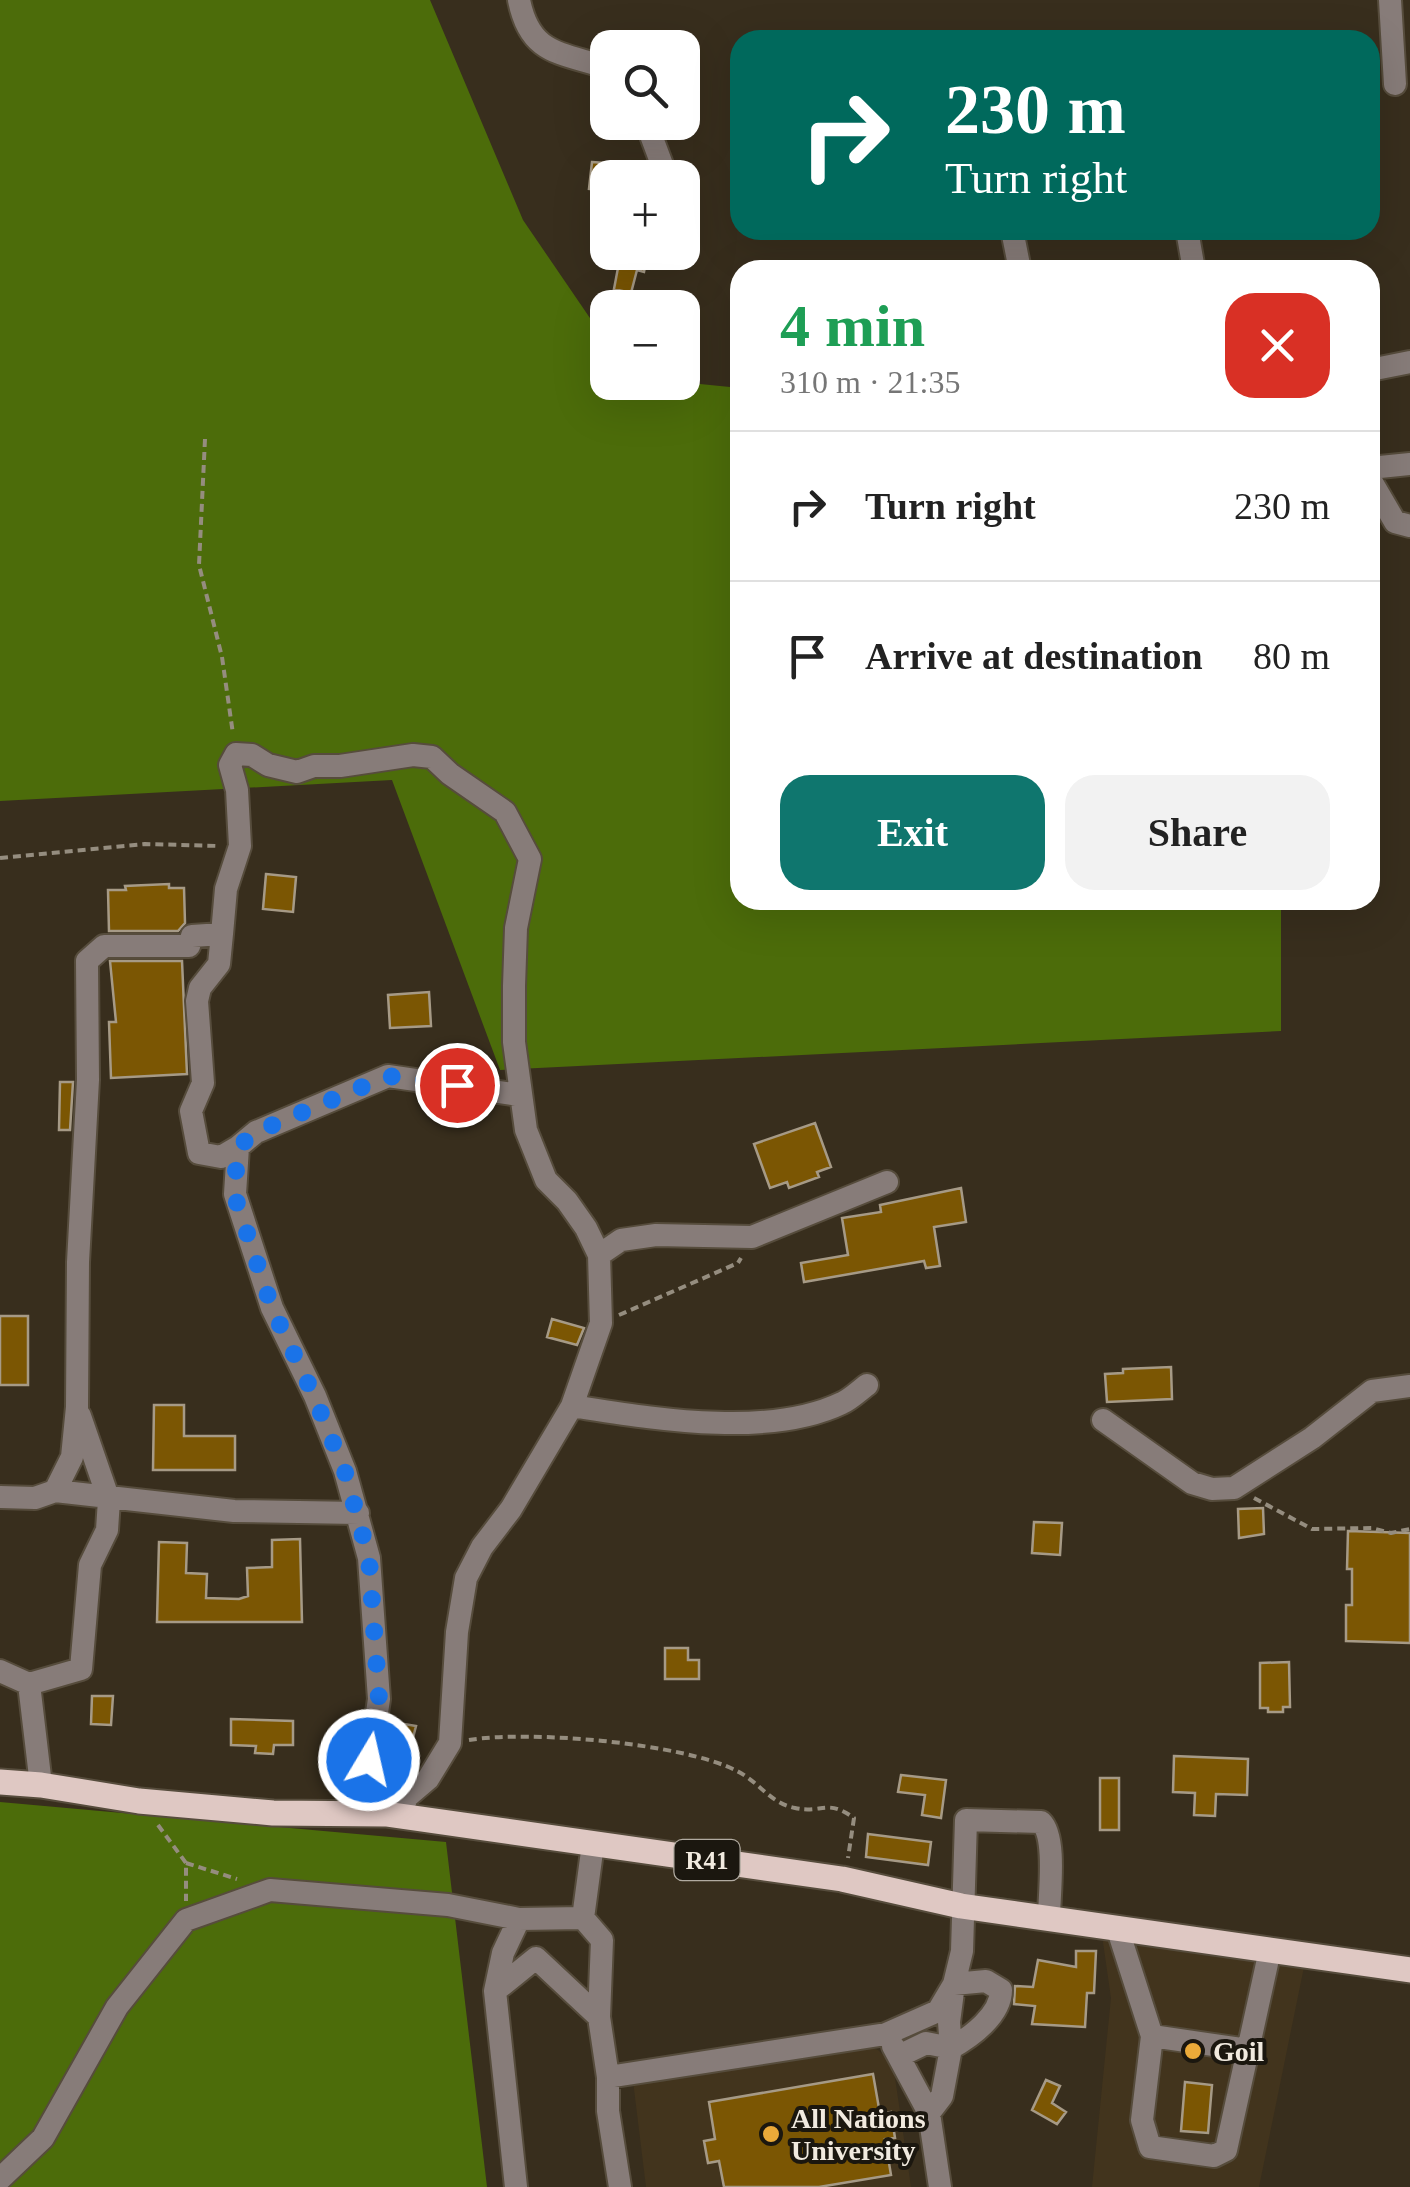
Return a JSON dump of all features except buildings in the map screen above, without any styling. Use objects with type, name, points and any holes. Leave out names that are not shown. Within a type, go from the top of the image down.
[{"type":"main road","name":"R41","points":[[0,1782],[139,1801],[273,1813],[396,1807],[593,1844],[842,1879],[962,1906],[1410,1970]]},
{"type":"street","points":[[519,0],[524,25],[542,46],[590,62]]},
{"type":"street","points":[[1390,0],[1403,84]]},
{"type":"street","points":[[1380,368],[1410,362]]},
{"type":"street","points":[[1380,467],[1410,464]]},
{"type":"street","points":[[1380,497],[1395,522],[1410,526]]},
{"type":"street","points":[[238,1147],[234,1194],[272,1308],[345,1472],[369,1558],[379,1699],[367,1781],[396,1807],[428,1779],[450,1743],[457,1632],[466,1578],[572,1406],[601,1324],[599,1255],[568,1201],[546,1180],[526,1130],[514,1042],[516,928],[530,860],[505,812],[432,757],[413,755],[314,766],[297,772],[268,766],[252,755],[236,754],[230,766],[237,790],[240,846],[226,890],[218,964],[200,988],[197,1001],[203,1083],[192,1111],[199,1153],[222,1157],[256,1132],[388,1076],[520,1095]]},
{"type":"street","points":[[55,1491],[72,1457],[77,1407],[78,1262],[88,1080],[87,961],[104,946],[189,946],[192,936],[222,934]]},
{"type":"street","points":[[599,1255],[620,1240],[656,1235],[752,1237],[887,1182]]},
{"type":"street","points":[[572,1406],[680,1421],[738,1423],[786,1419],[843,1403],[868,1384]]},
{"type":"street","points":[[1103,1420],[1192,1483],[1212,1489],[1234,1488],[1312,1438],[1372,1391],[1410,1386]]},
{"type":"street","points":[[0,1670],[28,1684],[81,1669],[90,1565],[107,1530],[109,1500],[77,1407]]},
{"type":"street","points":[[0,1497],[34,1498],[55,1491],[234,1511],[358,1513]]},
{"type":"street","points":[[28,1684],[42,1785]]},
{"type":"street","points":[[929,2113],[942,2096],[951,2048],[949,2022],[962,1951],[966,1820],[1040,1822],[1046,1827],[1050,1844],[1049,1918]]},
{"type":"street","points":[[593,1844],[583,1918],[602,1940],[599,2017],[620,2187]]},
{"type":"street","points":[[0,2180],[43,2138],[117,2007],[186,1920],[270,1890],[448,1905],[519,1919],[583,1918]]},
{"type":"street","points":[[516,2187],[495,1991],[503,1954],[519,1919]]},
{"type":"street","points":[[1117,1927],[1152,2036],[1142,2120],[1150,2147],[1214,2156],[1226,2150],[1270,1950]]},
{"type":"street","points":[[495,1991],[536,1958],[599,2017]]},
{"type":"street","points":[[899,2056],[926,2043],[951,2048],[969,2038],[1001,1999],[1002,1990],[986,1981],[954,1984]]},
{"type":"street","points":[[608,2077],[886,2034],[938,2011],[954,1984]]},
{"type":"street","points":[[886,2034],[929,2113],[940,2187]]},
{"type":"street","points":[[1152,2036],[1248,2050]]},
{"type":"path","points":[[206,439],[199,565],[222,658],[236,754]]},
{"type":"path","points":[[0,858],[145,844],[240,846]]},
{"type":"path","points":[[601,1324],[738,1263],[752,1237]]},
{"type":"path","points":[[1234,1488],[1312,1530],[1372,1528],[1391,1532],[1410,1528]]},
{"type":"path","points":[[450,1743],[492,1736],[553,1737],[678,1752],[739,1772],[770,1799],[796,1809],[837,1806],[854,1818],[852,1845],[842,1879]]},
{"type":"path","points":[[139,1801],[186,1862],[237,1879]]},
{"type":"path","points":[[186,1862],[186,1920]]},
{"type":"shaded area","points":[[1102,1935],[1304,1967],[1259,2187],[1092,2187],[1111,1998]]},
{"type":"shaded area","name":"All Nations University","points":[[861,2043],[878,2050],[893,2064],[911,2187],[646,2187],[633,2081]]},
{"type":"green space","points":[[0,0],[430,0],[523,220],[590,318],[590,400],[700,400],[700,384],[730,387],[730,910],[1281,910],[1281,1031],[500,1070],[392,780],[0,801]]},
{"type":"green space","points":[[0,1802],[446,1842],[487,2187],[0,2187]]},
{"type":"place","name":"Goil","points":[[1193,2051]]},
{"type":"place","name":"All Nations University","points":[[771,2134]]},
{"type":"route","points":[[369,1760],[379,1699],[369,1558],[345,1472],[272,1308],[234,1194],[238,1147],[256,1132],[388,1076],[457,1085]]}]
